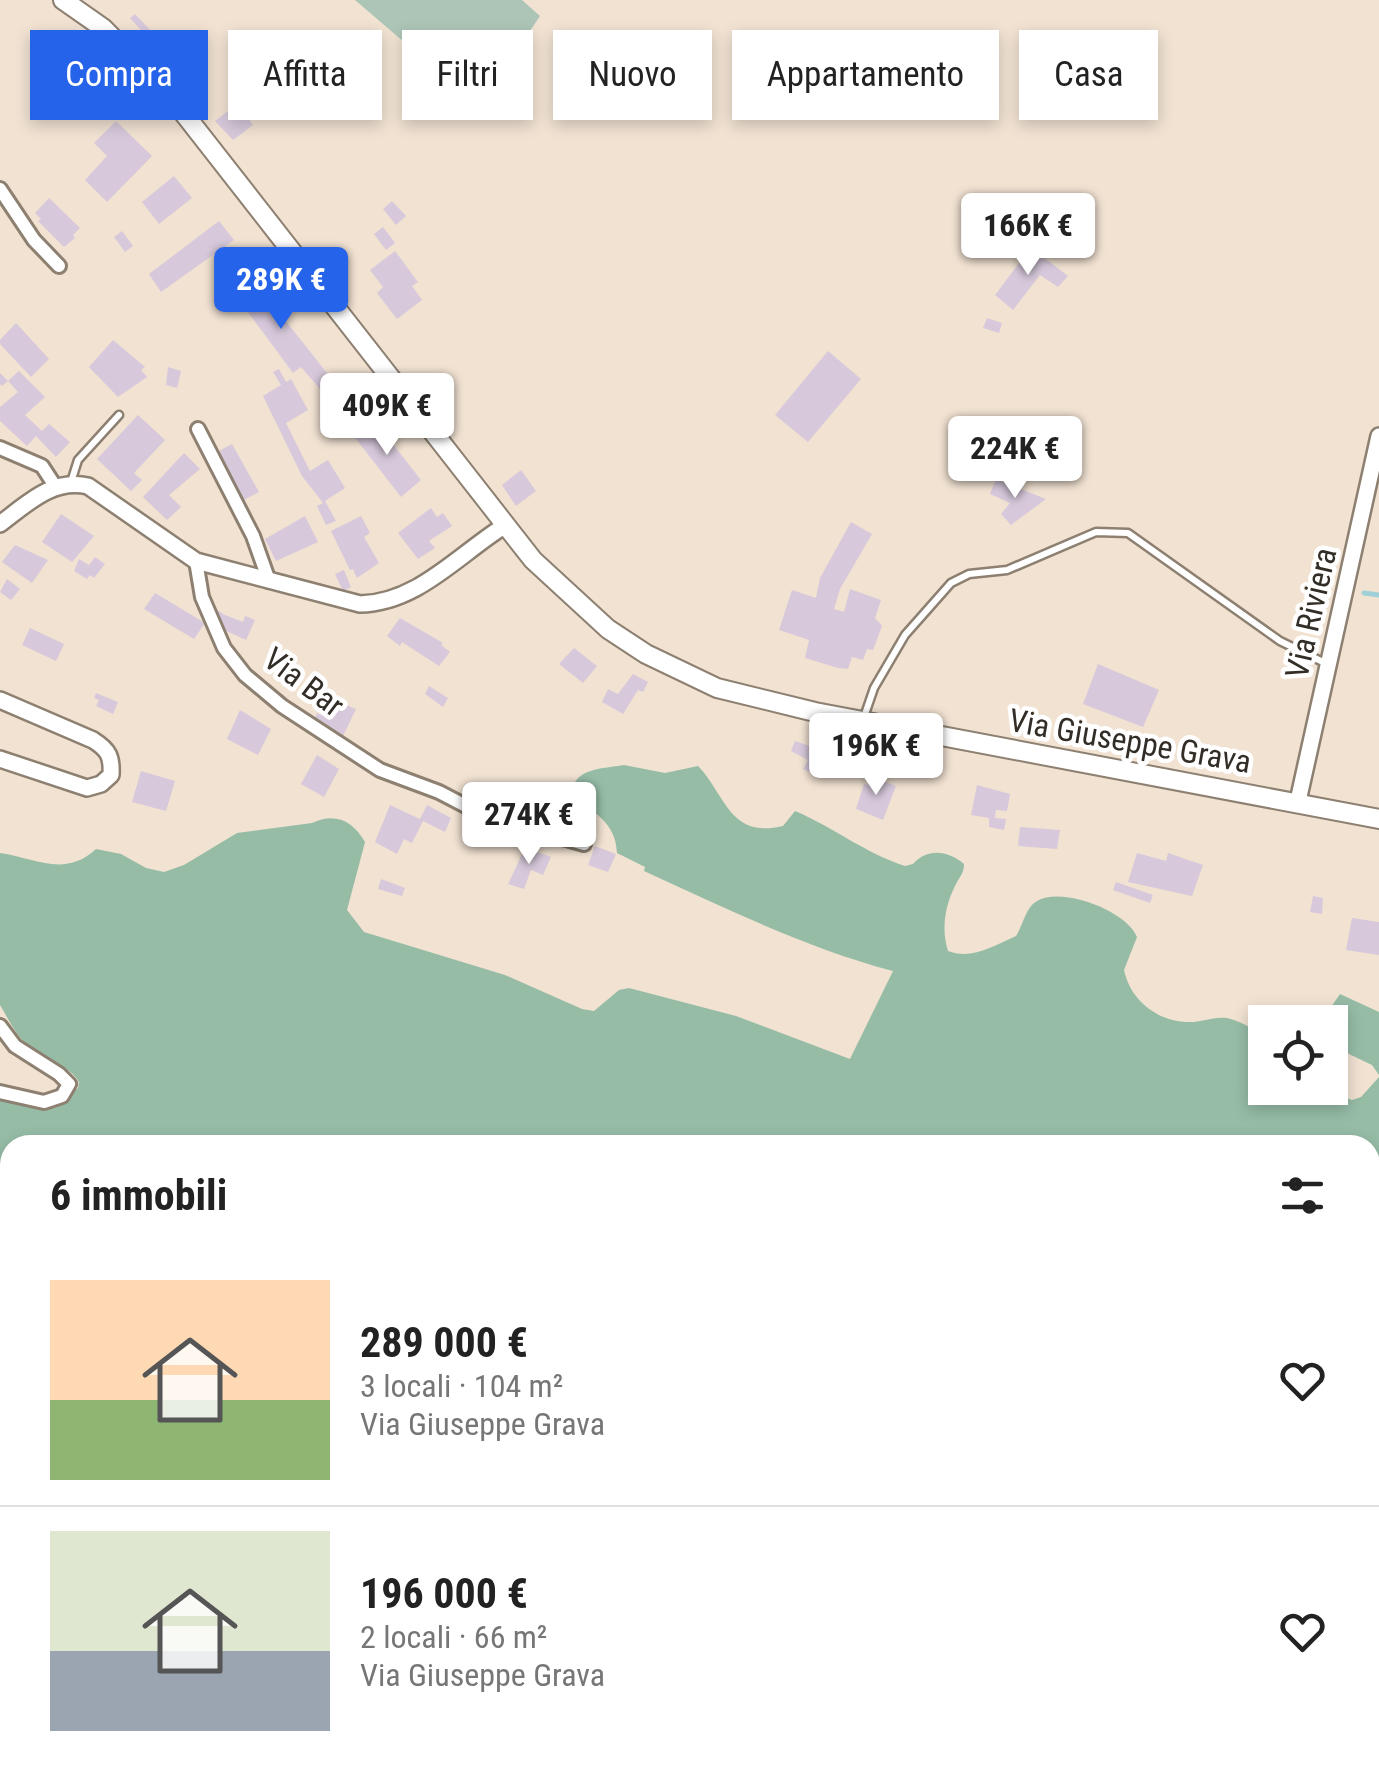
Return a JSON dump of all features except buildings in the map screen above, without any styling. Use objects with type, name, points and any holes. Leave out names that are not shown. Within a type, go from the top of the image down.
[{"type":"main road","name":"Via Giuseppe Grava","points":[[63,0],[103,28],[171,97],[504,526],[564,592],[646,654],[717,688],[862,722],[1379,818]]},
{"type":"street","points":[[0,189],[34,240],[59,266]]},
{"type":"street","points":[[198,428],[253,536],[270,581]]},
{"type":"street","name":"Via Riviera","points":[[1298,801],[1379,436]]},
{"type":"street","points":[[0,448],[42,466],[63,484],[88,486],[196,560],[360,604],[379,603],[415,590],[504,526]]},
{"type":"street","points":[[0,524],[63,484]]},
{"type":"street","name":"Via Bar","points":[[196,560],[202,597],[224,648],[245,675],[282,706],[380,770],[439,792],[485,816],[584,844]]},
{"type":"street","points":[[0,700],[94,740],[112,759],[111,775],[101,784],[87,788],[0,760]]},
{"type":"street","points":[[0,1026],[15,1046],[69,1084],[62,1096],[44,1102],[0,1092]]},
{"type":"lane","points":[[63,484],[78,460],[119,415]]},
{"type":"lane","points":[[862,722],[874,688],[904,635],[951,583],[970,574],[1007,570],[1096,532],[1128,532],[1280,641],[1327,664]]},
{"type":"green space","points":[[355,0],[522,0],[540,16],[530,30],[402,30],[402,40]]},
{"type":"green space","points":[[624,765],[665,773],[698,766],[731,812],[751,826],[783,826],[795,811],[905,866],[931,853],[958,859],[964,867],[947,910],[948,951],[974,953],[1016,936],[1030,908],[1048,897],[1077,899],[1108,910],[1131,927],[1137,937],[1124,970],[1132,990],[1146,1006],[1176,1021],[1227,1018],[1248,1027],[1248,1105],[1348,1105],[1348,1098],[1361,1097],[1379,1077],[1379,1135],[0,1135],[0,1099],[22,1105],[50,1105],[68,1096],[79,1082],[70,1072],[27,1046],[0,1005],[0,853],[61,864],[73,863],[96,849],[121,854],[146,868],[164,872],[184,865],[237,833],[328,818],[349,824],[365,842],[347,910],[364,932],[505,975],[582,1009],[594,1011],[619,990],[629,988],[736,1016],[850,1059],[893,971],[766,926],[644,871],[645,867],[617,853],[608,825],[571,794],[573,785],[584,774]]},
{"type":"green space","points":[[1340,994],[1379,1012],[1379,1075],[1372,1065],[1348,1054],[1348,1005],[1333,1005]]},
{"type":"waterway","points":[[1364,593],[1379,595]]}]
